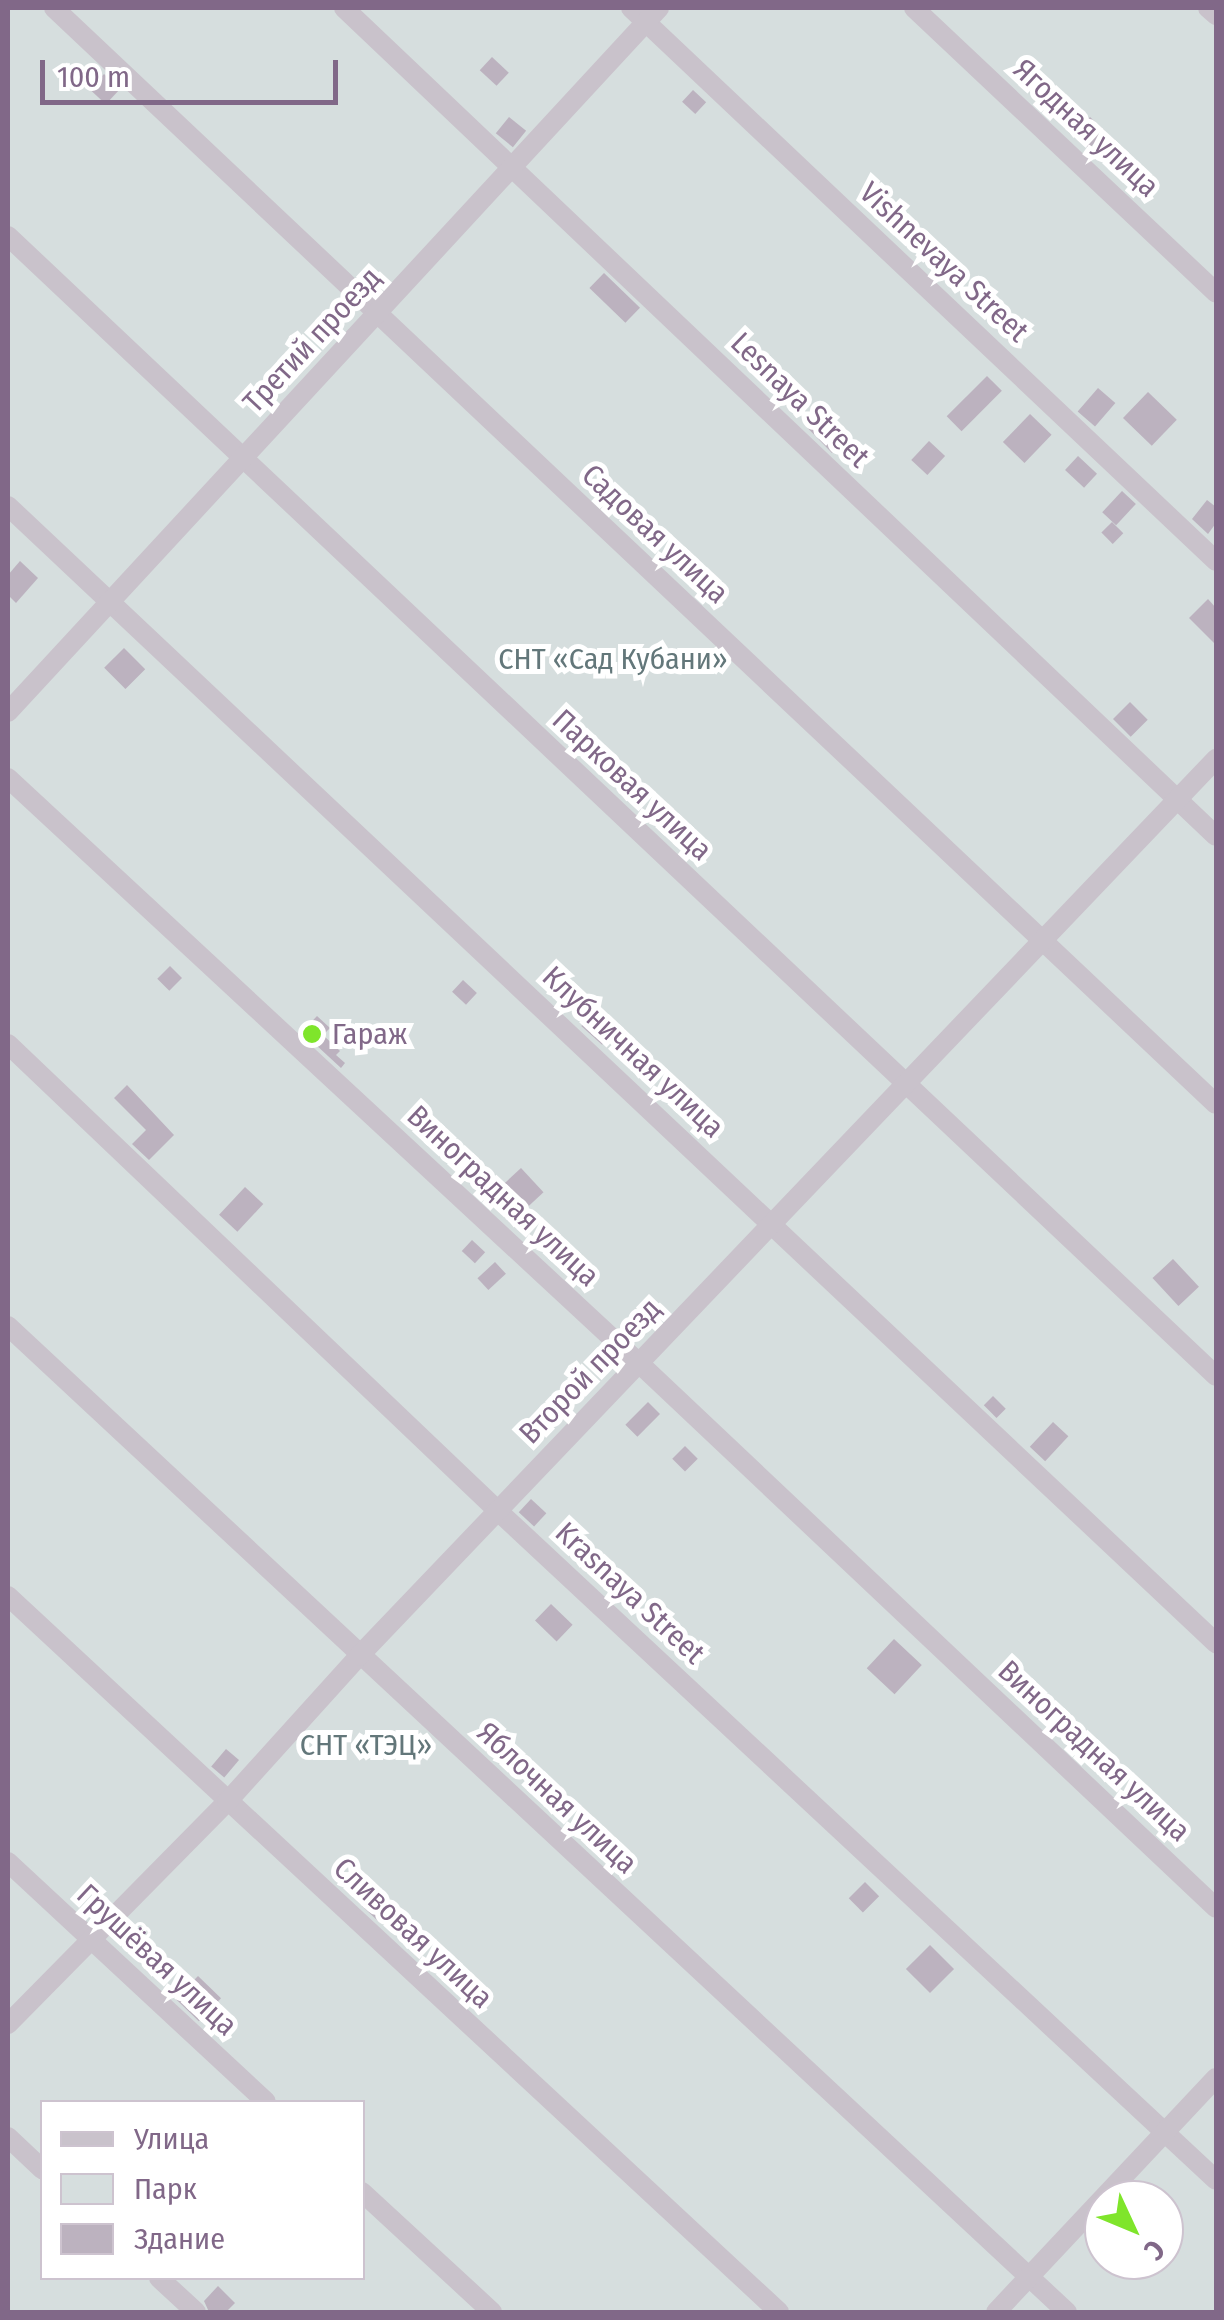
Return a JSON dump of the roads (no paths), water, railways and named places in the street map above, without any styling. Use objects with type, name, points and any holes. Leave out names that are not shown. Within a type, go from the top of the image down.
[{"type":"street","name":"Садовая улица","points":[[54,8],[1216,1104]]},
{"type":"street","name":"Lesnaya Street","points":[[344,8],[1216,836]]},
{"type":"street","name":"Ягодная улица","points":[[914,8],[1216,293]]},
{"type":"street","points":[[1208,8],[1216,16]]},
{"type":"street","name":"Третий проезд","points":[[8,712],[378,314],[646,12]]},
{"type":"street","name":"Vishnevaya Street","points":[[646,12],[1216,561]]},
{"type":"street","name":"Парковая улица","points":[[8,236],[1216,1376]]},
{"type":"street","name":"Клубничная улица","points":[[8,506],[1216,1643]]},
{"type":"street","name":"Второй проезд","points":[[8,2024],[227,1802],[359,1656],[1216,759]]},
{"type":"street","name":"Виноградная улица","points":[[8,778],[640,1364],[1216,1908]]},
{"type":"street","name":"Krasnaya Street","points":[[8,1044],[498,1512],[1216,2180]]},
{"type":"street","name":"Яблочная улица","points":[[8,1326],[1067,2312]]},
{"type":"street","name":"Сливовая улица","points":[[8,1596],[779,2312]]},
{"type":"street","name":"Грушёвая улица","points":[[8,1862],[264,2100]]},
{"type":"street","points":[[996,2312],[1216,2078]]},
{"type":"street","points":[[8,2137],[40,2168]]},
{"type":"street","points":[[365,2195],[492,2312]]},
{"type":"street","points":[[161,2280],[196,2312]]},
{"type":"place","name":"Гараж","points":[[312,1034]]},
{"type":"park label","name":"СНТ «Сад Кубани»","points":[[613,659]]},
{"type":"park label","name":"СНТ «ТЭЦ»","points":[[366,1745]]}]
